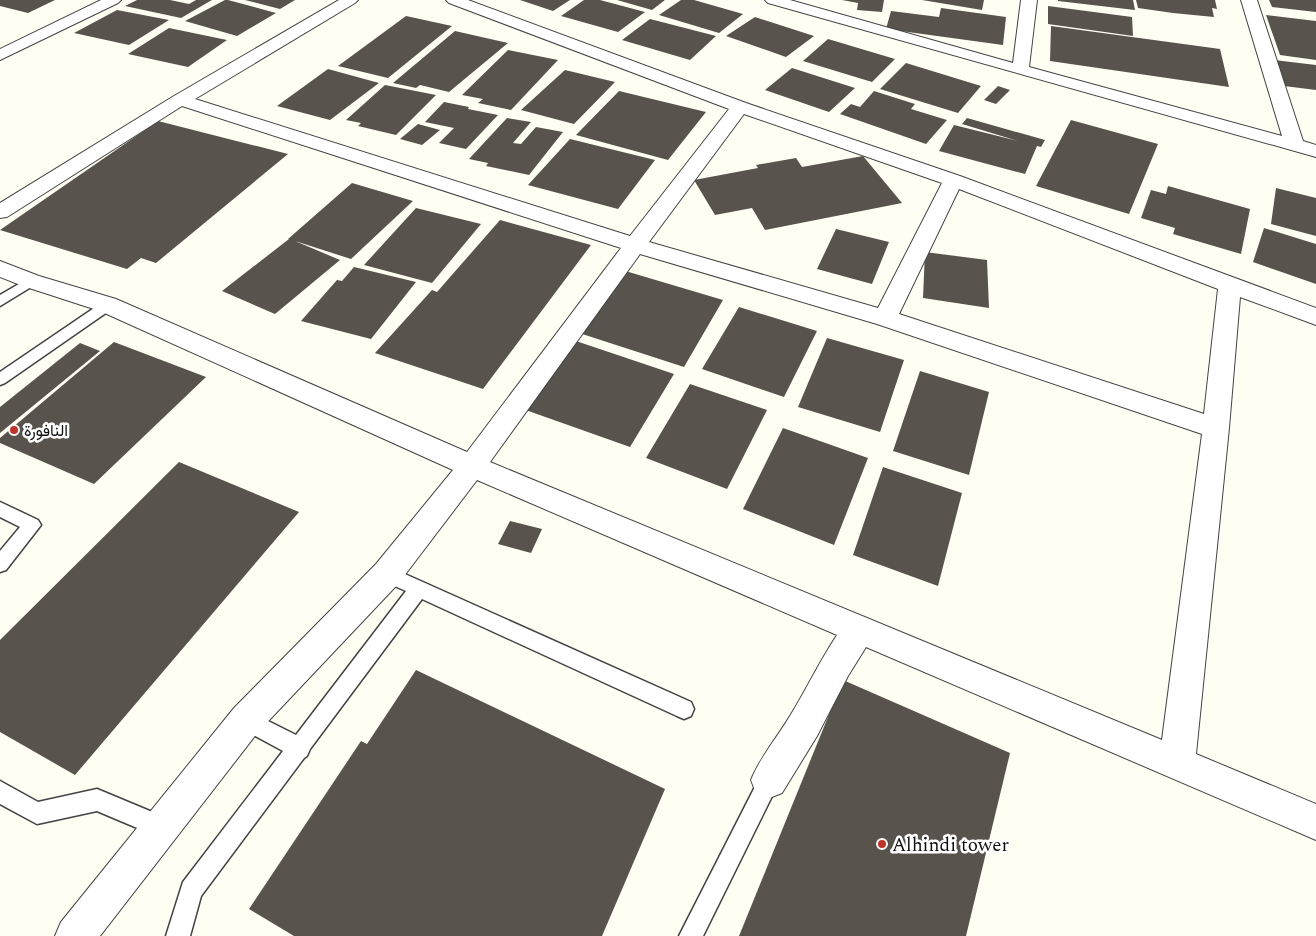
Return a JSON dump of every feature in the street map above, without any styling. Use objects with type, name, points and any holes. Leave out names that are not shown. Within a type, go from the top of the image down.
[{"type":"street","points":[[0,55],[8,45],[113,0]]},
{"type":"street","points":[[0,212],[180,100],[350,0]]},
{"type":"street","points":[[454,0],[740,107],[953,180],[1316,317]]},
{"type":"street","points":[[773,0],[802,4],[1020,70],[1316,151]]},
{"type":"street","points":[[1020,70],[1029,0]]},
{"type":"street","points":[[1249,0],[1294,144]]},
{"type":"street","points":[[180,100],[635,245],[885,318],[1216,428]]},
{"type":"street","points":[[75,936],[246,720],[387,574],[472,466],[635,245],[740,107]]},
{"type":"street","points":[[885,318],[953,180]]},
{"type":"street","points":[[0,268],[31,281],[108,305],[472,466],[1316,822]]},
{"type":"street","points":[[1177,763],[1216,428],[1230,285]]},
{"type":"street","points":[[769,780],[804,724],[836,665],[860,629]]},
{"type":"lane","points":[[0,301],[31,281]]},
{"type":"lane","points":[[0,379],[108,305]]},
{"type":"lane","points":[[0,509],[32,525],[0,564]]},
{"type":"lane","points":[[387,574],[684,709]]},
{"type":"lane","points":[[178,936],[191,890],[420,589]]},
{"type":"lane","points":[[246,720],[300,749]]},
{"type":"lane","points":[[691,936],[769,780]]},
{"type":"lane","points":[[0,792],[37,813],[97,800],[161,827]]},
{"type":"building","points":[[0,0],[55,0],[28,13],[0,6]]},
{"type":"building","points":[[137,0],[170,0],[189,4],[196,0],[212,0],[181,18],[125,6]]},
{"type":"building","points":[[225,0],[276,13],[237,36],[185,21]]},
{"type":"building","points":[[245,0],[295,0],[280,9]]},
{"type":"building","points":[[520,0],[570,0],[553,11]]},
{"type":"building","points":[[584,0],[600,0],[645,12],[618,32],[561,16]]},
{"type":"building","points":[[617,0],[665,0],[652,10]]},
{"type":"building","points":[[681,0],[694,0],[743,14],[719,33],[659,15]]},
{"type":"building","points":[[842,0],[884,0],[882,12],[857,10],[858,3]]},
{"type":"building","points":[[922,0],[984,0],[982,10]]},
{"type":"building","points":[[1133,0],[1135,10],[1058,1]]},
{"type":"building","points":[[1136,0],[1215,0],[1217,9],[1212,8],[1214,17],[1173,13],[1138,8]]},
{"type":"building","points":[[1269,0],[1316,0],[1316,12],[1272,7]]},
{"type":"building","points":[[1048,6],[1132,17],[1133,36],[1048,24]]},
{"type":"building","points":[[941,8],[1006,17],[1003,45],[886,29],[891,11],[939,17]]},
{"type":"building","points":[[117,10],[169,20],[129,45],[74,33]]},
{"type":"building","points":[[1266,15],[1316,21],[1316,60],[1280,55]]},
{"type":"building","points":[[406,16],[452,26],[388,78],[338,66]]},
{"type":"building","points":[[755,17],[814,36],[786,57],[726,36]]},
{"type":"building","points":[[650,19],[716,36],[690,60],[622,40]]},
{"type":"building","points":[[1051,26],[1220,49],[1229,87],[1050,61]]},
{"type":"building","points":[[169,28],[227,40],[188,67],[128,54]]},
{"type":"building","points":[[455,31],[508,43],[449,92],[420,85],[416,88],[393,83]]},
{"type":"building","points":[[828,39],[895,59],[872,82],[803,61]]},
{"type":"building","points":[[508,50],[558,60],[511,110],[478,103],[483,99],[462,95]]},
{"type":"building","points":[[1274,60],[1316,65],[1316,90],[1284,86]]},
{"type":"building","points":[[906,63],[981,86],[958,113],[880,89]]},
{"type":"building","points":[[792,68],[855,88],[829,112],[765,90]]},
{"type":"building","points":[[328,69],[379,83],[330,120],[277,106]]},
{"type":"building","points":[[565,70],[615,82],[574,124],[521,110]]},
{"type":"building","points":[[385,85],[436,95],[396,135],[358,126],[361,123],[346,120]]},
{"type":"building","points":[[998,86],[1010,90],[996,104],[984,100]]},
{"type":"building","points":[[619,91],[706,112],[668,160],[576,135]]},
{"type":"building","points":[[874,91],[915,104],[911,109],[947,120],[926,144],[840,114],[851,104],[860,107]]},
{"type":"building","points":[[444,102],[498,115],[466,149],[439,143],[454,128],[425,122]]},
{"type":"building","points":[[507,118],[531,122],[513,143],[521,144],[536,127],[563,132],[529,175],[486,166],[488,163],[469,159]]},
{"type":"building","points":[[967,118],[1045,140],[1041,147],[1037,146],[1025,174],[939,151],[954,125],[1018,141],[962,124]]},
{"type":"building","points":[[1071,120],[1158,144],[1129,214],[1036,186]]},
{"type":"building","points":[[158,121],[288,154],[156,263],[141,258],[127,269],[0,230]]},
{"type":"building","points":[[418,124],[440,130],[422,145],[400,139]]},
{"type":"building","points":[[570,139],[655,160],[618,209],[528,185]]},
{"type":"building","points":[[863,156],[902,203],[765,230],[752,208],[715,215],[694,180],[758,168],[756,165],[796,158],[802,167]]},
{"type":"building","points":[[352,183],[413,201],[351,259],[295,241],[340,260],[275,314],[222,291],[289,239]]},
{"type":"building","points":[[1168,186],[1250,209],[1241,254],[1173,234],[1175,228],[1141,218],[1151,190],[1166,194]]},
{"type":"building","points":[[1276,188],[1316,198],[1316,236],[1271,224]]},
{"type":"building","points":[[416,208],[481,224],[432,283],[364,265]]},
{"type":"building","points":[[500,220],[591,245],[483,389],[375,353],[432,290],[437,292]]},
{"type":"building","points":[[1264,228],[1316,244],[1316,284],[1253,262]]},
{"type":"building","points":[[836,229],[889,242],[872,284],[817,269]]},
{"type":"building","points":[[925,252],[987,260],[989,308],[923,298]]},
{"type":"building","points":[[354,267],[416,282],[371,339],[301,321],[337,280],[342,281]]},
{"type":"building","points":[[622,270],[723,300],[684,367],[576,332]]},
{"type":"building","points":[[739,307],[817,331],[784,397],[702,369]]},
{"type":"building","points":[[827,338],[904,360],[880,432],[798,407]]},
{"type":"building","points":[[570,339],[674,374],[630,447],[520,408]]},
{"type":"building","points":[[114,342],[206,377],[94,484],[0,443],[0,438]]},
{"type":"building","points":[[80,343],[100,351],[0,433],[0,407]]},
{"type":"building","points":[[920,371],[989,392],[969,475],[893,451]]},
{"type":"building","points":[[690,384],[767,410],[727,489],[646,458]]},
{"type":"building","points":[[783,428],[868,458],[834,545],[743,509]]},
{"type":"building","points":[[179,462],[299,512],[75,775],[0,732],[0,640]]},
{"type":"building","points":[[883,467],[962,493],[938,586],[853,555]]},
{"type":"building","points":[[510,521],[542,529],[531,553],[498,544]]},
{"type":"building","points":[[416,670],[665,789],[602,936],[294,936],[249,909],[361,741],[367,744]]},
{"type":"building","name":"Alhindi tower","points":[[843,680],[1010,753],[966,936],[739,936]]},
{"type":"place","name":"النافورة","points":[[14,430]]},
{"type":"place","name":"Alhindi tower","points":[[882,844]]}]
